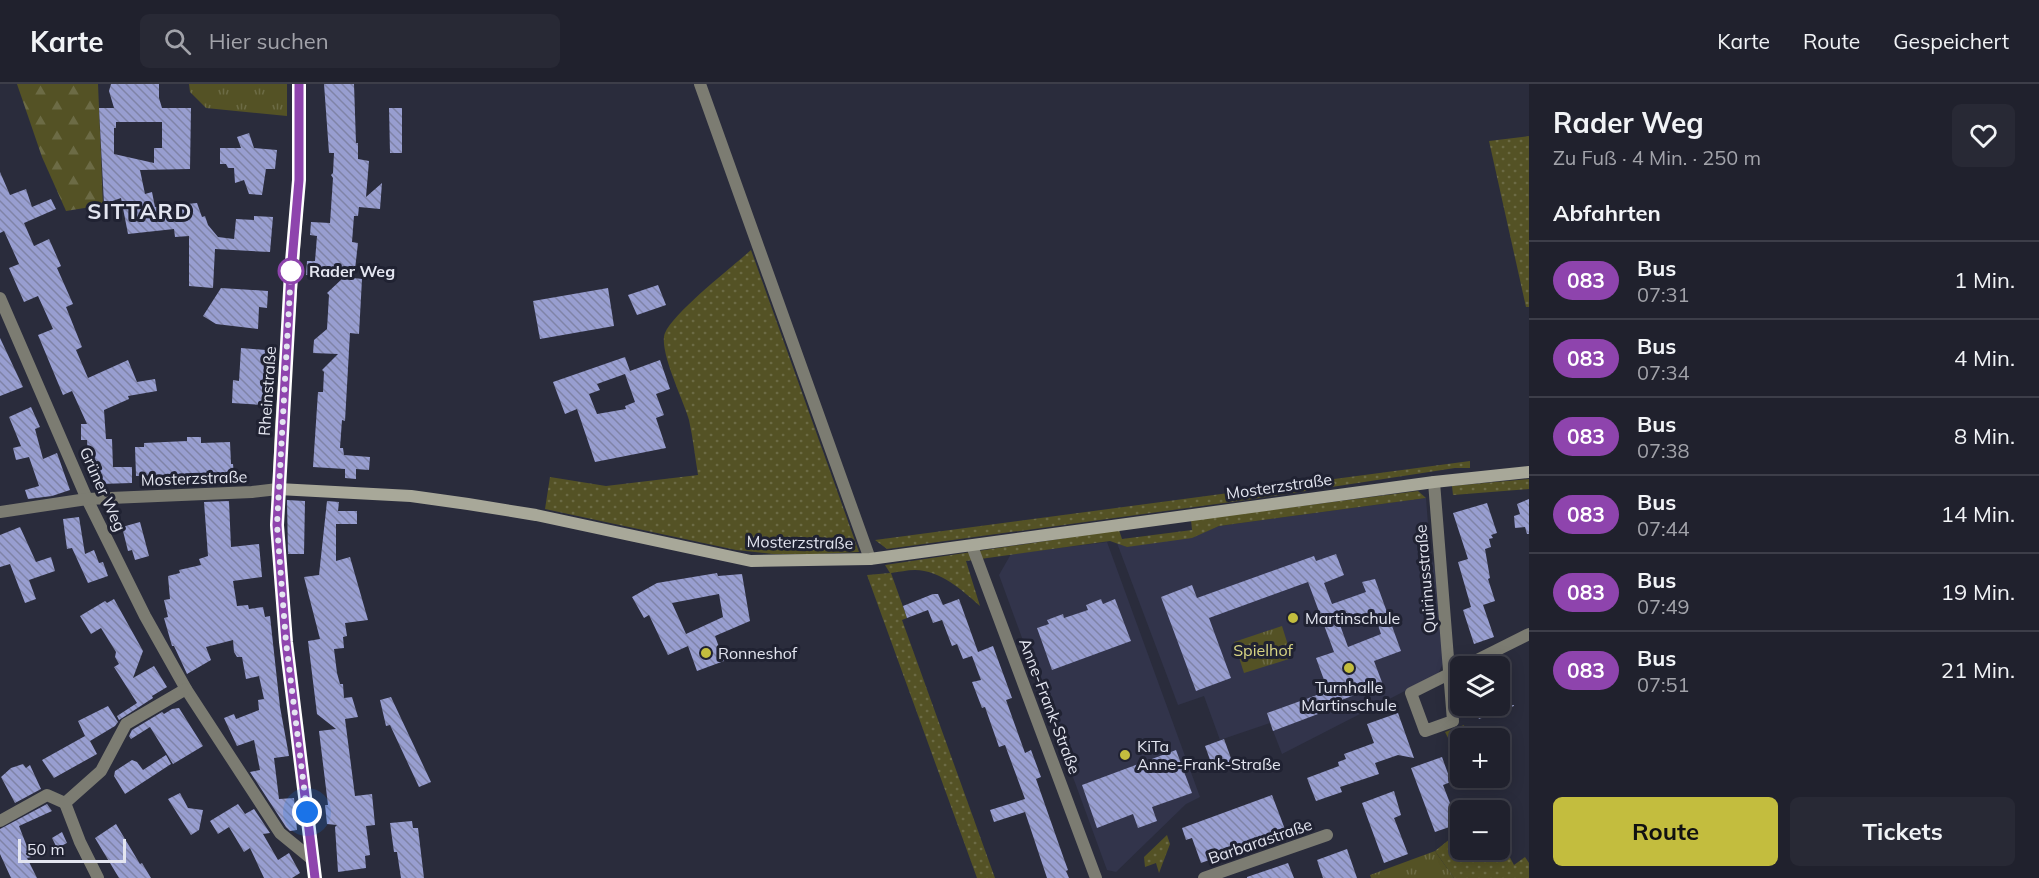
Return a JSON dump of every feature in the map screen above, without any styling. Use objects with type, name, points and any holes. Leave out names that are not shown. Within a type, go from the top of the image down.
[{"type":"street","name":"Rheinstraße","points":[[299,84],[299,180],[291,273],[277,525],[286,642],[315,878]]},
{"type":"street","points":[[700,84],[870,559]]},
{"type":"street","name":"Grüner Weg","points":[[0,298],[87,499],[145,615],[186,688],[280,833],[313,860]]},
{"type":"street","name":"Mosterzstraße","points":[[0,512],[87,499],[278,489],[401,496],[536,514],[751,561],[870,559],[1434,482],[1529,472]]},
{"type":"street","name":"Quirinusstraße","points":[[1434,482],[1457,656]]},
{"type":"street","name":"Anne-Frank-Straße","points":[[972,546],[1096,878]]},
{"type":"street","name":"Quirinusstraße","points":[[1485,656],[1529,634]]},
{"type":"street","name":"Quirinusstraße","points":[[1459,669],[1453,722],[1425,731],[1411,693],[1459,669]]},
{"type":"street","points":[[65,803],[101,771],[126,724],[186,688]]},
{"type":"street","points":[[0,821],[47,795],[65,803],[80,842],[98,878]]},
{"type":"street","name":"Barbarastraße","points":[[1204,878],[1327,835]]},
{"type":"shaded area","name":"Martinschule","points":[[1426,498],[1430,551],[1437,575],[1444,661],[1438,674],[1282,754],[1270,723],[1220,740],[1204,696],[1178,705],[1117,543],[1127,547],[1219,526]]},
{"type":"shaded area","points":[[1107,542],[1200,797],[1186,804],[1116,872],[1107,870],[999,575],[1011,554]]},
{"type":"green space","points":[[17,84],[98,84],[103,205],[66,211],[42,157]]},
{"type":"green space","points":[[189,84],[287,84],[287,116],[206,108],[190,92]]},
{"type":"green space","points":[[1529,136],[1529,307],[1526,307],[1489,141]]},
{"type":"green space","points":[[751,250],[859,552],[773,554],[736,550],[545,509],[550,477],[606,486],[698,475],[689,420],[665,351],[665,333],[670,324],[691,302]]},
{"type":"green space","points":[[1470,461],[1470,468],[1455,468],[1253,499],[887,549],[875,540]]},
{"type":"green space","points":[[1529,479],[1529,489],[1453,495],[1452,486]]},
{"type":"green space","points":[[1418,491],[1426,498],[1219,526],[1192,538],[1127,547],[1110,541],[966,561],[980,606],[950,582],[933,573],[915,570],[891,573],[907,618],[902,620],[995,878],[977,878],[867,575],[890,573],[885,565],[1119,530],[1122,539],[1192,530],[1191,520]]},
{"type":"green space","name":"Spielhof","points":[[1282,626],[1292,658],[1244,673],[1234,642]]},
{"type":"green space","points":[[1450,730],[1450,742],[1445,732]]},
{"type":"green space","points":[[1167,835],[1170,844],[1159,873],[1156,863],[1145,867],[1144,857]]},
{"type":"green space","points":[[1450,839],[1450,860],[1510,860],[1510,858],[1514,865],[1525,857],[1529,863],[1529,878],[1454,878],[1435,851]]},
{"type":"green space","points":[[1435,851],[1454,878],[1371,878],[1370,875]]},
{"type":"building","points":[[111,84],[159,84],[162,108],[191,108],[190,169],[140,170],[145,194],[152,192],[155,207],[197,203],[202,217],[205,216],[208,225],[218,237],[234,239],[236,219],[254,220],[254,216],[273,217],[270,252],[215,249],[213,288],[189,286],[189,236],[175,237],[174,229],[128,234],[121,198],[104,204],[99,108],[114,108],[109,91]],"holes":[[[116,122],[162,122],[162,148],[154,148],[154,163],[114,154]]]},
{"type":"building","points":[[324,84],[354,84],[358,159],[369,161],[366,197],[382,183],[380,209],[359,207],[358,216],[354,216],[352,242],[358,243],[354,278],[362,279],[359,334],[350,333],[345,421],[342,420],[340,448],[343,448],[344,455],[370,457],[369,470],[356,469],[356,479],[345,478],[345,469],[313,467],[318,392],[323,392],[324,372],[322,370],[338,354],[313,353],[314,340],[327,329],[329,295],[327,293],[343,278],[306,275],[307,261],[315,261],[317,236],[310,235],[311,222],[330,223],[334,153],[329,153]]},
{"type":"building","points":[[389,108],[402,108],[402,153],[390,153]]},
{"type":"building","points":[[249,133],[254,148],[277,150],[275,169],[266,169],[262,195],[249,194],[244,180],[235,183],[234,168],[220,164],[220,148],[241,148],[237,137]]},
{"type":"building","points":[[0,172],[10,195],[26,189],[32,207],[51,199],[56,209],[24,223],[34,246],[49,239],[61,266],[57,268],[73,304],[66,307],[82,347],[76,350],[88,378],[128,360],[137,382],[155,379],[157,391],[128,396],[129,399],[104,410],[106,439],[112,439],[113,467],[132,467],[132,483],[100,484],[99,468],[94,469],[93,455],[88,456],[87,440],[81,440],[81,424],[87,424],[72,391],[63,395],[38,335],[53,329],[38,296],[24,302],[9,268],[19,264],[4,231],[0,233]]},
{"type":"building","points":[[658,285],[666,305],[637,315],[628,295]]},
{"type":"building","points":[[221,288],[268,291],[267,308],[259,307],[258,329],[216,324],[203,316]]},
{"type":"building","points":[[608,288],[614,326],[540,339],[533,301]]},
{"type":"building","points":[[0,338],[23,387],[0,396]]},
{"type":"building","points":[[241,348],[266,350],[262,405],[232,403],[233,380],[239,381]]},
{"type":"building","points":[[625,357],[630,371],[660,360],[670,389],[656,394],[664,415],[656,418],[666,448],[595,462],[577,409],[565,414],[553,382]],"holes":[[[625,374],[635,402],[625,406],[626,409],[597,414],[589,394],[600,390],[597,384]]]},
{"type":"building","points":[[31,407],[40,427],[35,429],[43,459],[57,453],[70,490],[52,496],[28,499],[25,490],[39,486],[29,457],[16,460],[13,448],[21,446],[9,417]]},
{"type":"building","points":[[187,437],[201,437],[201,443],[230,442],[234,475],[202,476],[202,473],[136,476],[135,447],[144,447],[144,443],[187,441]]},
{"type":"building","points":[[1529,499],[1529,534],[1527,534],[1525,527],[1515,528],[1514,516],[1520,514],[1517,504]]},
{"type":"building","points":[[287,500],[305,501],[304,554],[288,554]]},
{"type":"building","points":[[229,501],[231,547],[259,544],[262,577],[233,581],[237,606],[248,605],[249,609],[263,607],[265,617],[270,616],[280,707],[289,756],[274,758],[279,799],[294,798],[297,830],[290,831],[286,827],[250,772],[260,770],[254,740],[237,746],[224,718],[234,714],[236,719],[259,710],[258,700],[264,699],[259,676],[246,679],[242,657],[237,657],[234,652],[233,640],[206,647],[211,660],[187,674],[172,646],[164,618],[168,617],[164,600],[170,599],[168,576],[180,573],[179,570],[201,565],[199,559],[208,556],[204,502]]},
{"type":"building","points":[[327,501],[339,502],[338,511],[357,511],[357,524],[336,524],[336,561],[350,557],[368,620],[345,623],[347,636],[343,637],[344,648],[334,649],[337,673],[340,684],[343,684],[344,698],[352,697],[358,717],[345,719],[355,796],[372,794],[375,825],[366,826],[370,855],[365,856],[366,868],[338,872],[335,827],[337,825],[327,824],[325,805],[328,805],[319,731],[336,729],[317,714],[308,641],[320,639],[304,577],[319,575]]},
{"type":"building","points":[[1487,503],[1497,533],[1491,535],[1493,538],[1489,539],[1491,547],[1485,549],[1490,578],[1488,579],[1495,601],[1483,605],[1494,637],[1474,644],[1463,610],[1471,607],[1458,562],[1468,559],[1453,513]]},
{"type":"building","points":[[79,517],[85,554],[94,550],[99,563],[103,562],[108,576],[88,583],[72,548],[67,549],[63,519]]},
{"type":"building","points":[[140,522],[149,556],[135,560],[132,550],[128,551],[122,527]]},
{"type":"building","points":[[20,527],[36,562],[51,557],[55,571],[29,580],[36,599],[25,603],[10,564],[0,567],[0,535]]},
{"type":"building","points":[[1336,554],[1344,575],[1324,583],[1332,604],[1366,592],[1362,582],[1375,579],[1401,651],[1374,661],[1383,685],[1316,709],[1318,714],[1273,731],[1267,713],[1328,691],[1316,658],[1334,652],[1308,582],[1209,618],[1231,678],[1196,691],[1161,597],[1192,585],[1197,598],[1314,556],[1316,561]],"holes":[[[1374,613],[1381,634],[1348,647],[1340,625]]]},
{"type":"building","points":[[717,573],[718,576],[742,574],[750,621],[715,636],[724,661],[697,671],[688,646],[668,655],[649,615],[644,618],[632,597],[657,583]],"holes":[[[719,594],[723,617],[686,634],[672,603]]]},
{"type":"building","points":[[938,594],[943,605],[959,599],[978,652],[993,646],[1012,698],[1006,700],[1025,753],[1031,750],[1041,777],[1036,779],[1069,878],[1047,878],[1025,812],[994,822],[990,810],[1025,799],[1005,745],[999,747],[985,707],[982,708],[972,682],[981,680],[972,656],[963,659],[957,644],[952,646],[942,620],[933,623],[928,610],[907,618],[903,606]]},
{"type":"building","points":[[114,599],[143,651],[133,678],[154,666],[167,687],[119,720],[117,716],[137,703],[114,667],[119,664],[115,657],[116,652],[101,628],[91,634],[80,616],[105,601],[107,603]]},
{"type":"building","points":[[1101,599],[1103,604],[1115,599],[1131,641],[1052,670],[1037,628],[1049,624],[1047,620],[1063,614],[1064,618],[1088,610],[1086,605]]},
{"type":"building","points":[[391,697],[431,782],[419,787],[390,725],[386,726],[380,700]]},
{"type":"building","points":[[108,706],[118,722],[90,741],[97,754],[54,778],[42,760],[85,736],[78,721]]},
{"type":"building","points":[[179,708],[203,746],[173,764],[150,727],[131,739],[129,736],[132,730],[162,712],[164,714]]},
{"type":"building","points":[[1398,713],[1414,758],[1398,755],[1375,763],[1379,774],[1340,787],[1342,792],[1316,801],[1307,778],[1339,766],[1338,762],[1346,759],[1344,754],[1374,743],[1367,724]]},
{"type":"building","points":[[1224,739],[1232,761],[1213,768],[1205,746]]},
{"type":"building","points":[[1176,750],[1192,793],[1152,807],[1157,821],[1138,828],[1133,814],[1097,828],[1082,785]]},
{"type":"building","points":[[166,755],[171,764],[125,794],[114,776],[115,771],[132,760],[137,762],[143,770]]},
{"type":"building","points":[[1442,757],[1450,779],[1450,782],[1443,785],[1450,803],[1450,827],[1435,832],[1411,768]]},
{"type":"building","points":[[23,764],[26,768],[30,765],[41,789],[15,803],[1,777],[11,768]]},
{"type":"building","points":[[1394,791],[1401,815],[1394,818],[1408,854],[1384,863],[1362,803]]},
{"type":"building","points":[[180,793],[188,808],[203,810],[199,830],[191,835],[168,799]]},
{"type":"building","points":[[1272,795],[1286,832],[1201,863],[1192,838],[1186,840],[1182,828]]},
{"type":"building","points":[[47,804],[52,811],[19,826],[31,857],[27,858],[37,878],[11,878],[0,854],[0,829]]},
{"type":"building","points":[[238,804],[245,814],[254,809],[270,833],[263,834],[278,860],[289,853],[300,873],[292,878],[264,878],[250,848],[244,852],[229,827],[218,834],[210,821]]},
{"type":"building","points":[[412,821],[413,828],[418,828],[424,878],[401,878],[397,852],[394,852],[390,823]]},
{"type":"building","points":[[116,824],[151,878],[119,878],[95,838]]},
{"type":"building","points":[[62,832],[67,843],[57,848],[52,838]]},
{"type":"building","points":[[1347,849],[1357,878],[1323,878],[1317,860]]},
{"type":"building","points":[[1288,863],[1294,878],[1247,878],[1247,877]]},
{"type":"bus line","name":"083","points":[[299,84],[299,180],[281,427],[277,525],[286,642],[315,878]]},
{"type":"place","name":"Rader Weg","points":[[291,271]]},
{"type":"place","name":"Martinschule","points":[[1293,618]]},
{"type":"place","name":"Ronneshof","points":[[706,653]]},
{"type":"place","name":"Turnhalle Martinschule","points":[[1349,668]]},
{"type":"place","name":"KiTa Anne-Frank-Straße","points":[[1125,755]]},
{"type":"district","name":"SITTARD","points":[[140,211]]},
{"type":"route","points":[[291,271],[277,525],[286,642],[307,812]]}]
